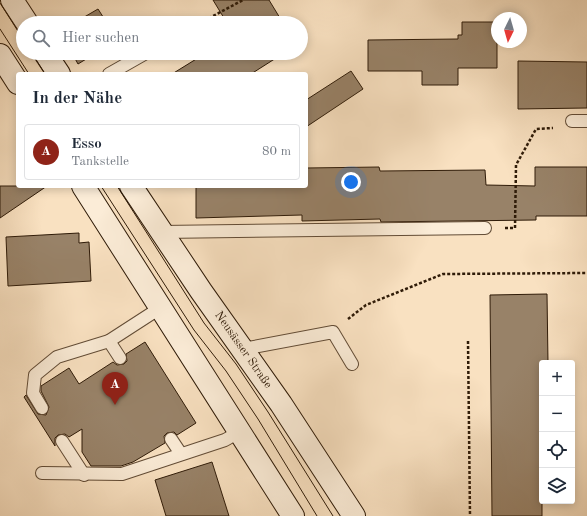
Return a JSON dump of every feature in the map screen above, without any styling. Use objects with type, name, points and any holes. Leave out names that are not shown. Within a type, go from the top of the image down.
[{"type":"main road","points":[[12,0],[22,16]]},
{"type":"main road","points":[[1,59],[16,80]]},
{"type":"main road","points":[[50,60],[58,72]]},
{"type":"main road","points":[[84,188],[293,516]]},
{"type":"main road","name":"Neusässer Straße","points":[[132,188],[161,232],[281,404],[354,516]]},
{"type":"lane","points":[[113,72],[134,60]]},
{"type":"lane","points":[[572,121],[587,121]]},
{"type":"lane","points":[[161,232],[485,228]]},
{"type":"lane","points":[[42,408],[33,393],[35,375],[57,357],[109,341],[160,308]]},
{"type":"lane","points":[[243,349],[333,332],[352,364]]},
{"type":"lane","points":[[109,341],[120,358]]},
{"type":"lane","points":[[42,473],[84,475],[122,474],[225,440],[239,432]]},
{"type":"lane","points":[[171,439],[181,454]]},
{"type":"lane","points":[[62,441],[84,475]]},
{"type":"path","points":[[213,16],[242,0]]},
{"type":"path","points":[[485,228],[515,228],[516,165],[536,129],[562,127],[572,121]]},
{"type":"path","points":[[333,332],[366,305],[443,274],[587,273]]},
{"type":"path","points":[[468,341],[470,516]]},
{"type":"building","points":[[213,0],[269,0],[279,16],[223,16]]},
{"type":"building","points":[[98,9],[102,16],[86,16]]},
{"type":"building","points":[[462,22],[491,22],[491,48],[497,48],[497,68],[458,68],[458,85],[422,85],[422,71],[368,71],[368,40],[458,39],[458,35],[462,35]]},
{"type":"building","points":[[76,60],[85,60],[78,64]]},
{"type":"building","points":[[195,60],[273,60],[254,72],[175,72]]},
{"type":"building","points":[[518,61],[587,62],[587,108],[518,109]]},
{"type":"building","points":[[351,71],[363,89],[308,126],[308,99]]},
{"type":"building","points":[[379,167],[380,171],[485,170],[486,185],[535,186],[535,167],[587,167],[587,216],[536,216],[536,220],[381,222],[380,219],[302,221],[302,215],[196,218],[196,188],[308,188],[308,168]]},
{"type":"building","points":[[0,186],[16,186],[16,188],[44,188],[0,218]]},
{"type":"building","points":[[79,233],[79,243],[89,242],[91,281],[8,286],[6,237]]},
{"type":"building","points":[[547,294],[548,360],[539,360],[539,504],[542,504],[542,516],[492,516],[490,295]]},
{"type":"building","points":[[145,342],[196,423],[177,435],[174,432],[167,433],[164,436],[165,443],[133,462],[121,466],[91,466],[82,452],[82,429],[69,437],[65,434],[58,435],[55,438],[55,446],[24,397],[26,395],[38,414],[46,415],[49,407],[41,391],[41,386],[69,368],[79,384],[113,362],[117,365],[124,364],[127,361],[126,354]]},
{"type":"building","points":[[212,462],[229,516],[166,516],[155,480]]},
{"type":"tram line","points":[[0,3],[16,28]]},
{"type":"tram line","points":[[0,29],[16,54]]},
{"type":"tram line","points":[[20,60],[28,72]]},
{"type":"tram line","points":[[36,60],[44,72]]},
{"type":"tram line","points":[[102,188],[194,330],[226,371],[258,419],[317,516]]},
{"type":"tram line","points":[[118,188],[204,323],[236,364],[268,412],[333,516]]},
{"type":"place","name":"Esso","points":[[115,405]]}]
